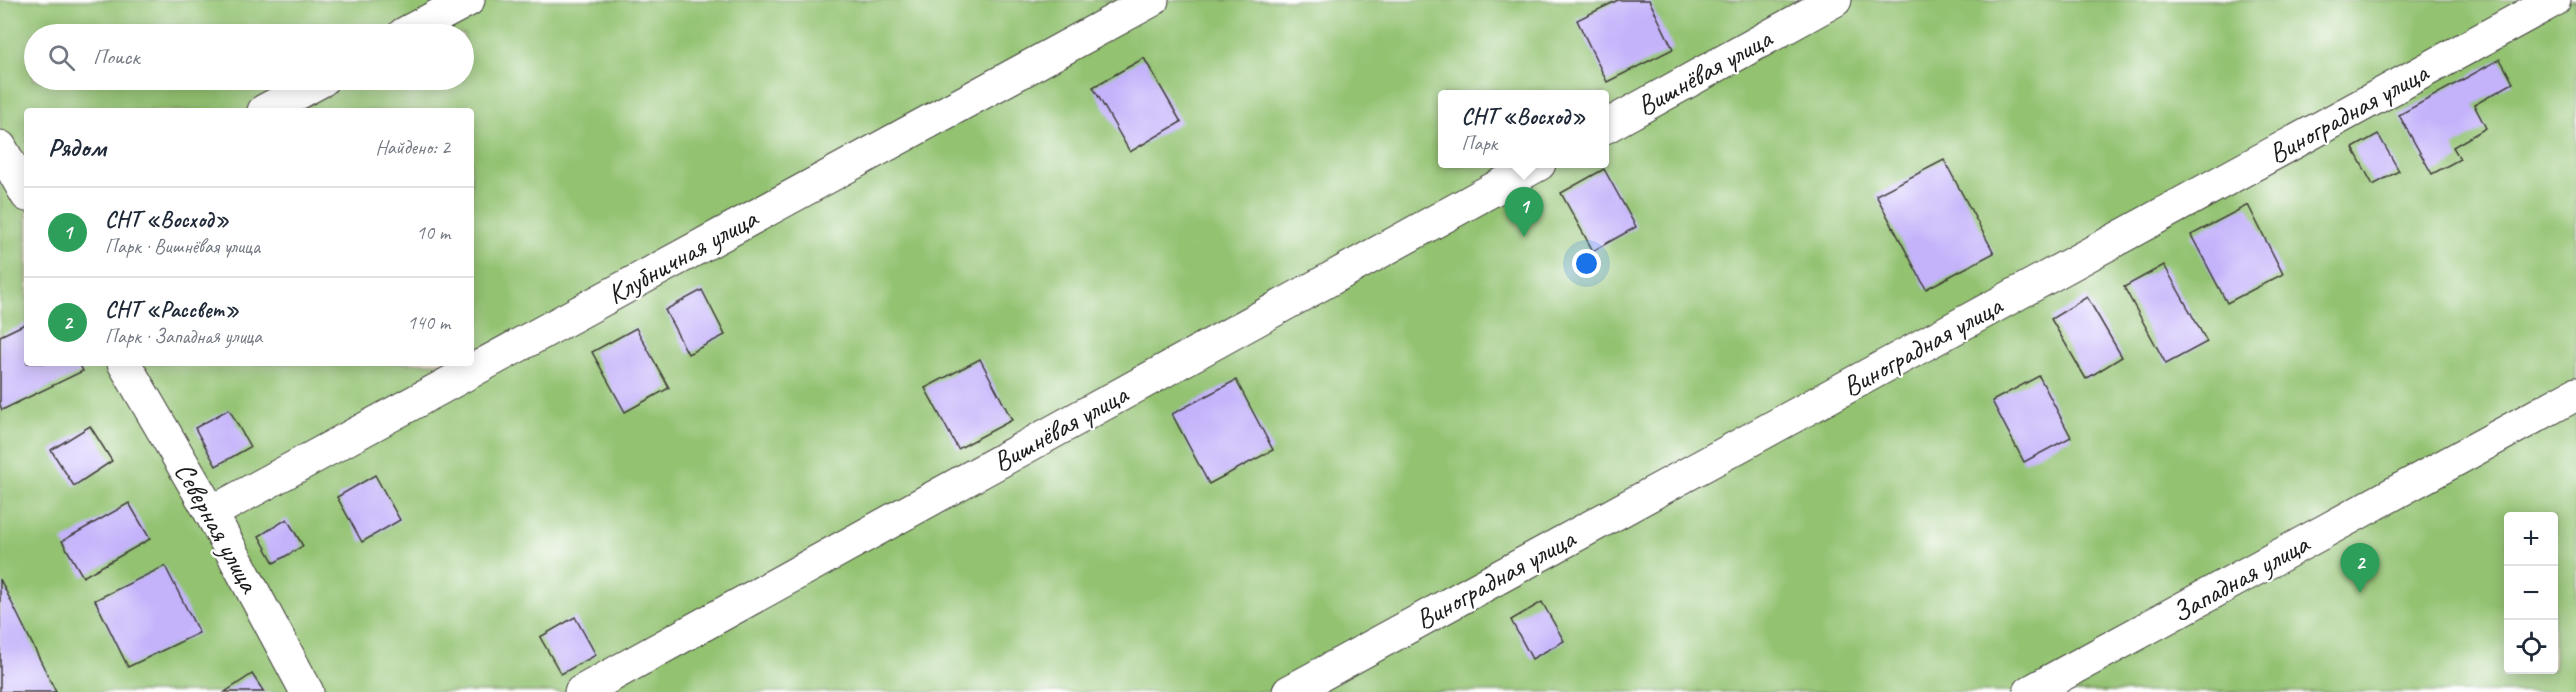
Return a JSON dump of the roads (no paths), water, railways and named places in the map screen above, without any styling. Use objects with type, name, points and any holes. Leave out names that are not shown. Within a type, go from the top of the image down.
[{"type":"street","points":[[423,24],[468,0]]},
{"type":"street","name":"Клубничная улица","points":[[211,513],[1152,0]]},
{"type":"street","name":"Вишнёвая улица","points":[[1609,125],[1835,0]]},
{"type":"street","name":"Виноградная улица","points":[[1289,692],[2554,0]]},
{"type":"street","points":[[270,108],[303,90]]},
{"type":"street","points":[[0,147],[24,190]]},
{"type":"street","name":"Вишнёвая улица","points":[[581,692],[1532,168]]},
{"type":"street","name":"Северная улица","points":[[126,366],[211,513],[308,692]]},
{"type":"street","name":"Западная улица","points":[[2030,692],[2576,394]]},
{"type":"place","name":"СНТ «Восход»","points":[[1524,237]]},
{"type":"place","name":"СНТ «Рассвет»","points":[[2360,593]]}]
